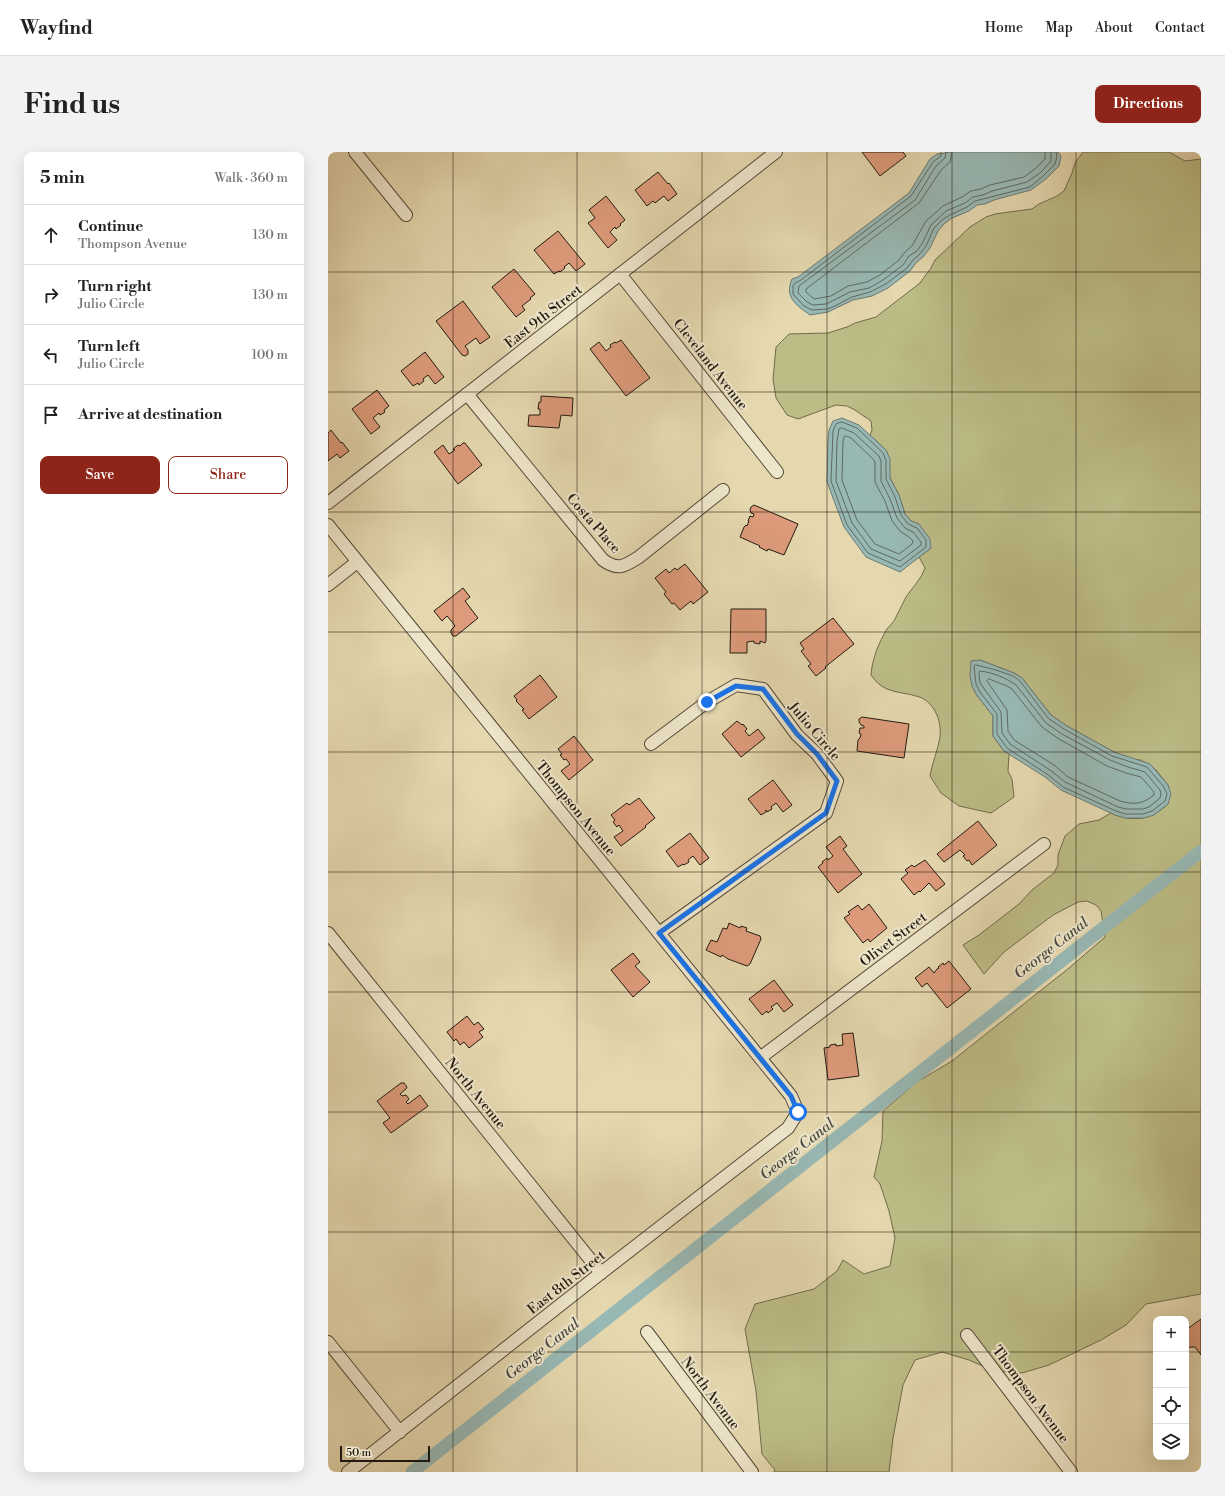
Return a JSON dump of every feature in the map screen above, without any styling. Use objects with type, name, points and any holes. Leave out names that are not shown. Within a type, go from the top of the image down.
[{"type":"street","points":[[355,152],[406,215]]},
{"type":"street","name":"East 9th Street","points":[[328,503],[776,152]]},
{"type":"street","name":"Cleveland Avenue","points":[[620,274],[777,472]]},
{"type":"street","name":"Costa Place","points":[[467,394],[603,560],[610,566],[626,566],[723,490]]},
{"type":"street","name":"Thompson Avenue","points":[[328,525],[791,1096],[798,1112]]},
{"type":"street","points":[[328,585],[357,562]]},
{"type":"street","name":"Julio Circle","points":[[651,744],[707,702],[736,686],[763,689],[797,734],[817,754],[837,781],[826,813],[659,933]]},
{"type":"street","name":"Olivet Street","points":[[760,1058],[1044,844]]},
{"type":"street","name":"North Avenue","points":[[328,933],[601,1273]]},
{"type":"street","name":"East 8th Street","points":[[348,1472],[788,1128],[798,1112]]},
{"type":"street","name":"North Avenue","points":[[646,1332],[752,1472]]},
{"type":"street","name":"Thompson Avenue","points":[[967,1335],[1071,1472]]},
{"type":"street","points":[[328,1342],[400,1432]]},
{"type":"green space","points":[[1083,152],[1169,152],[1185,161],[1201,159],[1201,1294],[1146,1304],[1126,1325],[1101,1340],[1049,1365],[1022,1373],[994,1371],[969,1360],[942,1352],[915,1360],[903,1385],[893,1438],[889,1472],[774,1472],[775,1470],[762,1454],[756,1391],[745,1329],[755,1304],[814,1289],[837,1271],[843,1260],[864,1274],[890,1266],[895,1238],[889,1211],[880,1184],[874,1177],[882,1141],[883,1111],[911,1087],[910,1086],[952,1061],[1069,968],[1105,937],[1101,911],[1096,905],[1087,901],[1078,902],[1053,915],[1004,952],[984,974],[963,945],[979,935],[1019,904],[1032,890],[1054,873],[1058,865],[1058,855],[1065,836],[1079,824],[1099,820],[1111,813],[1126,818],[1137,819],[1147,817],[1156,813],[1168,804],[1168,785],[1156,770],[1141,760],[1130,759],[1114,752],[1067,726],[1051,715],[1022,678],[1014,673],[980,660],[972,685],[976,694],[993,716],[993,736],[1004,751],[1009,754],[1008,771],[1012,779],[1014,797],[991,813],[959,806],[941,793],[930,776],[940,737],[940,724],[936,712],[928,702],[922,698],[887,689],[878,683],[871,675],[874,657],[881,639],[925,568],[919,557],[931,548],[919,524],[911,521],[905,514],[899,495],[890,478],[886,450],[870,435],[872,430],[871,421],[847,406],[836,405],[798,419],[787,415],[776,398],[773,379],[776,347],[789,334],[828,333],[876,317],[920,283],[935,260],[970,227],[986,217],[995,214],[1032,209],[1064,191],[1075,163]]},
{"type":"water","points":[[951,152],[1058,152],[1061,156],[1059,166],[1046,179],[1031,190],[977,205],[969,211],[952,218],[944,224],[938,231],[930,248],[923,257],[910,271],[888,288],[872,296],[853,300],[828,312],[810,315],[800,308],[790,296],[789,291],[792,279],[798,277],[909,193],[930,159],[937,154]]},
{"type":"water","points":[[842,418],[859,425],[886,450],[890,459],[890,478],[899,495],[905,514],[911,521],[919,524],[930,539],[931,548],[900,572],[866,557],[844,527],[827,482],[829,430],[833,421]]},
{"type":"water","points":[[980,660],[1014,673],[1022,678],[1051,715],[1067,726],[1114,752],[1150,764],[1168,785],[1171,794],[1168,804],[1154,815],[1144,818],[1125,818],[1115,815],[1061,790],[1045,777],[1004,751],[993,736],[993,716],[976,694],[972,686],[970,676],[971,661]]},
{"type":"building","points":[[862,152],[903,152],[906,156],[880,176]]},
{"type":"building","points":[[658,172],[677,194],[668,201],[664,196],[655,203],[653,201],[647,206],[635,190]]},
{"type":"building","points":[[606,196],[625,220],[616,229],[615,227],[610,232],[617,240],[608,248],[588,223],[595,218],[589,210]]},
{"type":"building","points":[[558,231],[585,264],[576,271],[569,263],[560,272],[559,271],[554,274],[534,250]]},
{"type":"building","points":[[514,269],[535,294],[522,306],[525,310],[516,317],[492,287]]},
{"type":"building","points":[[463,301],[490,337],[480,344],[476,338],[465,346],[468,350],[468,354],[465,356],[462,355],[436,321]]},
{"type":"building","points":[[621,340],[650,378],[626,396],[590,349],[599,342],[606,351],[611,347],[610,345]]},
{"type":"building","points":[[425,352],[444,377],[435,384],[428,375],[419,385],[418,383],[413,386],[401,371]]},
{"type":"building","points":[[377,390],[389,406],[384,410],[385,412],[380,415],[379,413],[373,418],[380,427],[371,434],[352,409]]},
{"type":"building","points":[[541,396],[573,398],[572,416],[561,415],[559,428],[528,426],[529,415],[540,415],[540,409],[538,409],[539,402],[541,402]]},
{"type":"building","points":[[331,430],[349,451],[340,458],[337,454],[328,461],[328,433]]},
{"type":"building","points":[[465,443],[482,465],[458,484],[434,452],[443,445],[449,454],[455,450],[453,449],[458,445],[460,446]]},
{"type":"building","points":[[754,505],[798,524],[784,555],[768,549],[767,551],[759,547],[760,546],[740,537],[744,527],[746,525],[747,526],[750,516],[753,517],[754,514],[751,513],[750,510]]},
{"type":"building","points":[[685,564],[708,592],[693,604],[691,601],[680,610],[674,603],[672,604],[664,594],[666,592],[655,578],[666,569],[669,573],[675,568],[677,570]]},
{"type":"building","points":[[463,588],[470,597],[465,601],[478,618],[456,636],[453,636],[451,630],[455,626],[453,623],[447,616],[442,621],[434,611]]},
{"type":"building","points":[[731,609],[766,609],[765,643],[760,641],[760,644],[754,643],[754,641],[747,642],[747,653],[730,653]]},
{"type":"building","points":[[833,618],[854,644],[816,676],[808,666],[811,664],[801,651],[804,649],[800,643]]},
{"type":"building","points":[[540,675],[557,697],[529,719],[522,710],[524,709],[516,701],[517,700],[514,696]]},
{"type":"building","points":[[862,717],[909,724],[904,758],[857,751],[858,740],[861,734],[859,733],[860,728],[864,728],[864,726],[859,722],[859,719]]},
{"type":"building","points":[[737,721],[742,725],[743,724],[747,729],[745,731],[749,736],[758,729],[765,738],[741,757],[722,734]]},
{"type":"building","points":[[574,736],[593,760],[569,780],[561,771],[570,764],[560,755],[562,754],[558,749]]},
{"type":"building","points":[[773,780],[792,805],[783,812],[776,803],[771,807],[772,809],[767,812],[766,810],[766,812],[761,815],[748,799]]},
{"type":"building","points":[[639,798],[655,818],[645,826],[646,827],[621,846],[614,837],[623,831],[619,825],[617,827],[613,822],[615,820],[611,815],[627,803],[629,805]]},
{"type":"building","points":[[978,821],[997,845],[972,865],[969,860],[967,861],[963,856],[965,855],[960,850],[944,862],[937,854]]},
{"type":"building","points":[[690,833],[709,858],[700,865],[693,856],[688,860],[689,862],[678,867],[666,851]]},
{"type":"building","points":[[840,836],[847,846],[843,849],[862,874],[838,893],[818,867],[827,858],[828,860],[833,856],[826,847]]},
{"type":"building","points":[[925,860],[945,884],[936,891],[929,883],[920,892],[919,891],[914,895],[901,879],[908,873],[905,870],[912,865],[914,867]]},
{"type":"building","points":[[869,904],[887,928],[870,942],[868,939],[863,943],[844,918],[850,914],[848,912],[858,905],[862,910]]},
{"type":"building","points":[[729,923],[740,928],[741,926],[747,928],[746,931],[760,936],[761,939],[750,964],[747,966],[706,950],[711,940],[717,942],[723,928],[727,929]]},
{"type":"building","points":[[633,953],[640,962],[635,966],[650,982],[633,997],[611,970]]},
{"type":"building","points":[[949,961],[971,989],[947,1008],[927,983],[922,987],[915,978],[929,967],[934,973],[943,963],[944,965]]},
{"type":"building","points":[[774,980],[793,1005],[784,1012],[777,1003],[771,1007],[773,1009],[768,1013],[767,1011],[762,1015],[749,999]]},
{"type":"building","points":[[467,1016],[474,1025],[478,1022],[484,1029],[479,1032],[483,1037],[469,1048],[464,1042],[460,1045],[456,1039],[454,1041],[447,1032]]},
{"type":"building","points":[[853,1033],[859,1076],[828,1080],[824,1048],[836,1044],[836,1046],[843,1045],[842,1034]]},
{"type":"building","points":[[401,1083],[404,1083],[407,1087],[400,1094],[402,1096],[406,1095],[409,1099],[406,1102],[408,1104],[420,1095],[428,1106],[391,1133],[383,1123],[390,1118],[377,1101]]},
{"type":"building","points":[[1201,1319],[1201,1355],[1195,1347],[1189,1348],[1189,1328]]},
{"type":"waterway","name":"George Canal","points":[[412,1472],[1201,851]]},
{"type":"route","points":[[707,702],[736,686],[763,689],[797,734],[817,754],[837,781],[826,813],[659,933],[791,1096],[798,1112]]}]
